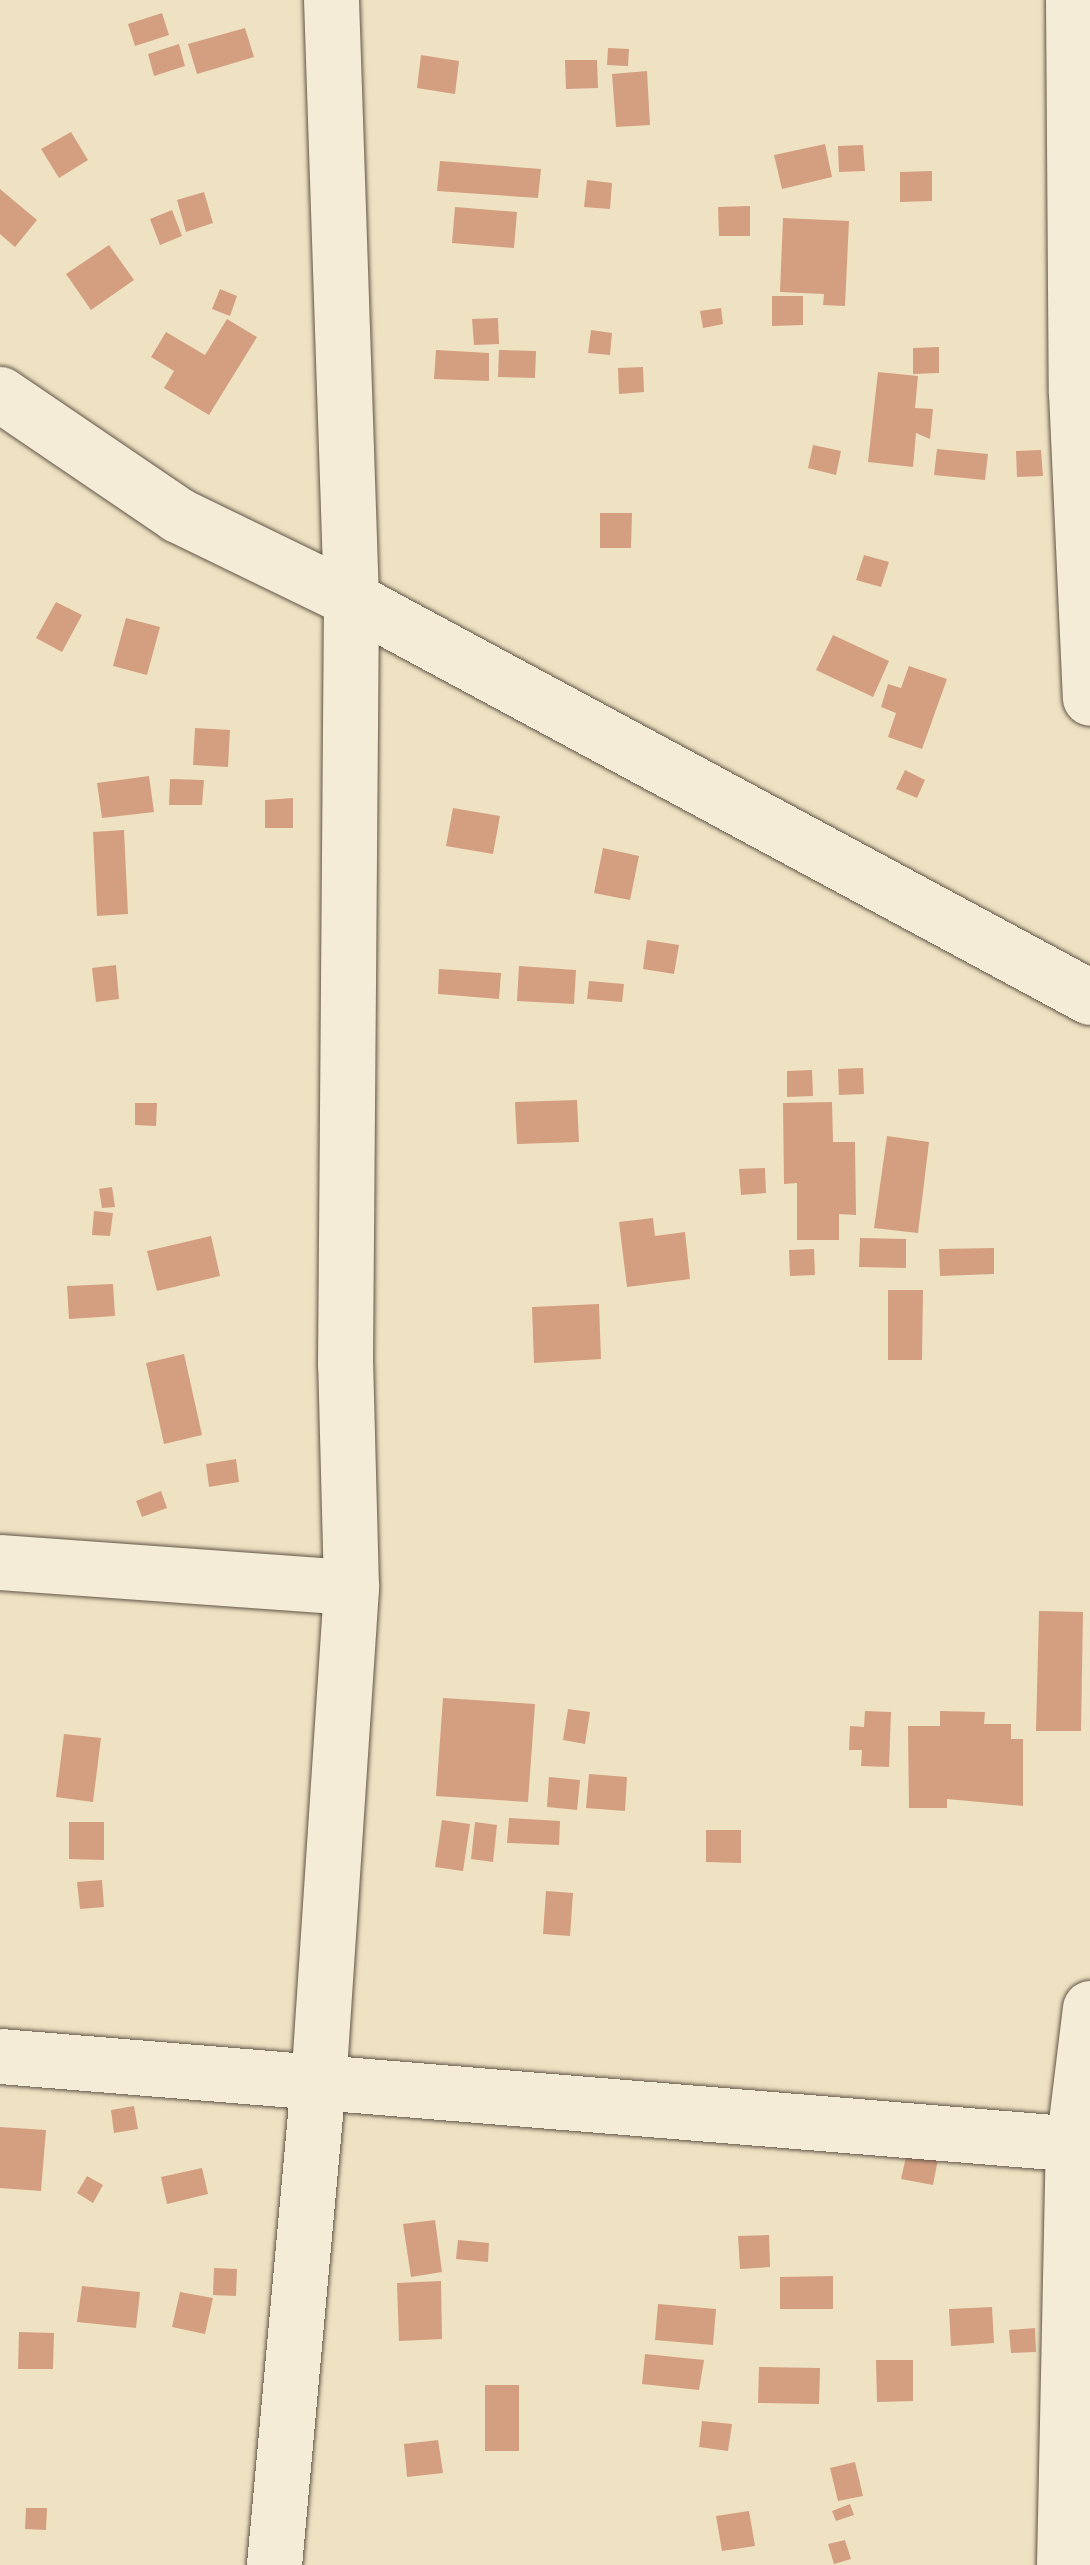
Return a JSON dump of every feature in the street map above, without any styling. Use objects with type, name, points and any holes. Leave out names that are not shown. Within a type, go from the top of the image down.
[{"type":"street","points":[[274,2565],[318,2085],[351,1587],[345,1364],[351,598],[330,0]]},
{"type":"street","points":[[1073,0],[1090,698]]},
{"type":"street","points":[[0,394],[178,515],[351,598],[1090,997]]},
{"type":"street","points":[[0,1562],[351,1587]]},
{"type":"street","points":[[1064,2565],[1090,2008]]},
{"type":"street","points":[[0,2056],[1082,2146]]},
{"type":"building","points":[[162,13],[169,35],[135,46],[128,24]]},
{"type":"building","points":[[245,28],[254,57],[197,74],[188,44]]},
{"type":"building","points":[[179,44],[185,66],[154,76],[148,54]]},
{"type":"building","points":[[608,48],[629,49],[628,66],[607,65]]},
{"type":"building","points":[[421,55],[459,61],[455,94],[417,88]]},
{"type":"building","points":[[565,60],[597,60],[598,88],[566,89]]},
{"type":"building","points":[[647,71],[650,125],[616,127],[612,74]]},
{"type":"building","points":[[71,132],[88,160],[59,178],[41,149]]},
{"type":"building","points":[[825,144],[832,177],[782,189],[774,155]]},
{"type":"building","points":[[863,145],[865,171],[839,172],[838,146]]},
{"type":"building","points":[[440,161],[541,169],[538,198],[437,191]]},
{"type":"building","points":[[932,171],[932,201],[900,202],[900,172]]},
{"type":"building","points":[[587,180],[612,183],[610,209],[584,207]]},
{"type":"building","points":[[0,189],[37,220],[15,247],[0,234]]},
{"type":"building","points":[[204,192],[213,223],[186,232],[177,200]]},
{"type":"building","points":[[750,206],[750,236],[719,236],[718,207]]},
{"type":"building","points":[[455,207],[517,212],[514,248],[452,243]]},
{"type":"building","points":[[172,210],[182,236],[160,245],[150,219]]},
{"type":"building","points":[[783,218],[849,221],[845,306],[823,305],[824,294],[780,292]]},
{"type":"building","points":[[109,245],[134,280],[91,310],[66,274]]},
{"type":"building","points":[[220,289],[237,296],[230,316],[212,309]]},
{"type":"building","points":[[772,296],[803,296],[803,325],[772,326]]},
{"type":"building","points":[[721,308],[723,324],[703,328],[700,311]]},
{"type":"building","points":[[498,318],[499,344],[474,345],[472,319]]},
{"type":"building","points":[[227,319],[257,337],[209,415],[164,388],[174,371],[151,357],[166,332],[205,355]]},
{"type":"building","points":[[591,330],[612,333],[610,355],[588,353]]},
{"type":"building","points":[[939,347],[939,373],[913,374],[913,348]]},
{"type":"building","points":[[436,350],[489,353],[489,381],[434,379]]},
{"type":"building","points":[[499,350],[536,351],[535,378],[498,377]]},
{"type":"building","points":[[643,367],[644,392],[619,394],[618,368]]},
{"type":"building","points":[[878,372],[918,376],[915,408],[933,409],[930,439],[916,433],[913,467],[868,462]]},
{"type":"building","points":[[813,445],[841,451],[836,475],[808,468]]},
{"type":"building","points":[[937,449],[988,454],[985,480],[934,475]]},
{"type":"building","points":[[1041,450],[1043,476],[1017,477],[1016,451]]},
{"type":"building","points":[[600,513],[632,513],[631,548],[600,548]]},
{"type":"building","points":[[864,555],[889,562],[881,587],[856,580]]},
{"type":"building","points":[[56,602],[82,615],[62,652],[36,638]]},
{"type":"building","points":[[126,618],[160,627],[147,675],[113,666]]},
{"type":"building","points":[[833,635],[889,661],[873,697],[816,670]]},
{"type":"building","points":[[909,666],[947,679],[922,749],[888,737],[896,713],[881,707],[888,684],[901,688]]},
{"type":"building","points":[[195,728],[230,730],[228,767],[193,765]]},
{"type":"building","points":[[905,770],[925,780],[917,798],[896,789]]},
{"type":"building","points":[[149,776],[154,812],[102,818],[97,783]]},
{"type":"building","points":[[170,779],[204,780],[202,805],[169,805]]},
{"type":"building","points":[[293,798],[293,828],[265,828],[265,800]]},
{"type":"building","points":[[453,808],[500,816],[493,854],[446,846]]},
{"type":"building","points":[[124,830],[128,914],[97,916],[93,832]]},
{"type":"building","points":[[603,848],[639,856],[630,900],[594,893]]},
{"type":"building","points":[[647,940],[679,945],[674,974],[643,969]]},
{"type":"building","points":[[116,965],[119,999],[96,1002],[92,968]]},
{"type":"building","points":[[519,966],[576,970],[574,1004],[517,1001]]},
{"type":"building","points":[[439,969],[501,973],[499,999],[438,994]]},
{"type":"building","points":[[589,981],[624,984],[622,1002],[587,999]]},
{"type":"building","points":[[863,1068],[864,1094],[839,1095],[838,1069]]},
{"type":"building","points":[[812,1070],[813,1096],[787,1097],[787,1071]]},
{"type":"building","points":[[577,1100],[579,1142],[517,1144],[515,1102]]},
{"type":"building","points":[[832,1102],[833,1142],[855,1142],[856,1215],[839,1214],[839,1240],[797,1240],[797,1183],[784,1184],[783,1103]]},
{"type":"building","points":[[135,1103],[157,1103],[156,1126],[135,1125]]},
{"type":"building","points":[[887,1136],[929,1142],[918,1233],[874,1228]]},
{"type":"building","points":[[765,1168],[766,1193],[741,1195],[739,1169]]},
{"type":"building","points":[[112,1187],[115,1207],[102,1208],[99,1189]]},
{"type":"building","points":[[94,1211],[113,1213],[110,1236],[92,1235]]},
{"type":"building","points":[[653,1218],[655,1236],[685,1232],[690,1279],[627,1287],[619,1222]]},
{"type":"building","points":[[211,1236],[220,1276],[157,1291],[147,1251]]},
{"type":"building","points":[[860,1238],[906,1239],[906,1268],[859,1267]]},
{"type":"building","points":[[994,1248],[994,1274],[940,1276],[939,1249]]},
{"type":"building","points":[[814,1249],[815,1275],[790,1276],[789,1250]]},
{"type":"building","points":[[113,1284],[115,1316],[69,1319],[67,1286]]},
{"type":"building","points":[[888,1290],[923,1290],[922,1360],[888,1360]]},
{"type":"building","points":[[599,1304],[601,1359],[534,1363],[532,1307]]},
{"type":"building","points":[[184,1354],[202,1435],[164,1444],[146,1363]]},
{"type":"building","points":[[236,1459],[239,1482],[209,1487],[206,1464]]},
{"type":"building","points":[[161,1491],[167,1508],[142,1517],[136,1501]]},
{"type":"building","points":[[1039,1611],[1083,1612],[1081,1731],[1036,1731]]},
{"type":"building","points":[[443,1698],[535,1704],[528,1802],[436,1796]]},
{"type":"building","points":[[568,1709],[590,1712],[585,1744],[563,1740]]},
{"type":"building","points":[[865,1711],[891,1712],[889,1767],[861,1766],[862,1750],[849,1750],[850,1726],[864,1727]]},
{"type":"building","points":[[940,1711],[985,1712],[984,1724],[1011,1724],[1011,1739],[1023,1739],[1023,1806],[947,1799],[947,1808],[909,1808],[908,1726],[940,1726]]},
{"type":"building","points":[[64,1734],[101,1738],[93,1802],[56,1797]]},
{"type":"building","points":[[589,1774],[627,1777],[625,1811],[586,1808]]},
{"type":"building","points":[[549,1777],[580,1780],[577,1810],[547,1807]]},
{"type":"building","points":[[509,1818],[560,1821],[559,1845],[507,1843]]},
{"type":"building","points":[[442,1820],[470,1824],[463,1871],[435,1867]]},
{"type":"building","points":[[69,1822],[104,1822],[104,1860],[69,1859]]},
{"type":"building","points":[[475,1822],[497,1825],[493,1862],[471,1859]]},
{"type":"building","points":[[706,1830],[741,1830],[741,1863],[706,1862]]},
{"type":"building","points":[[102,1880],[104,1907],[80,1909],[77,1882]]},
{"type":"building","points":[[546,1891],[573,1893],[570,1936],[543,1934]]},
{"type":"building","points":[[134,2106],[138,2129],[114,2133],[111,2110]]},
{"type":"building","points":[[0,2127],[46,2130],[41,2191],[0,2188]]},
{"type":"building","points":[[908,2148],[939,2154],[933,2185],[901,2179]]},
{"type":"building","points":[[202,2168],[208,2194],[167,2204],[161,2177]]},
{"type":"building","points":[[87,2176],[103,2185],[93,2203],[77,2193]]},
{"type":"building","points":[[435,2220],[442,2272],[411,2277],[403,2224]]},
{"type":"building","points":[[769,2235],[770,2267],[740,2269],[738,2236]]},
{"type":"building","points":[[458,2240],[489,2243],[488,2262],[456,2259]]},
{"type":"building","points":[[214,2268],[237,2269],[236,2296],[213,2295]]},
{"type":"building","points":[[833,2276],[833,2309],[780,2309],[780,2277]]},
{"type":"building","points":[[441,2281],[442,2339],[399,2341],[397,2283]]},
{"type":"building","points":[[82,2286],[140,2292],[136,2328],[77,2322]]},
{"type":"building","points":[[180,2292],[213,2298],[205,2334],[172,2327]]},
{"type":"building","points":[[658,2304],[716,2309],[713,2345],[655,2340]]},
{"type":"building","points":[[992,2307],[994,2343],[951,2346],[949,2309]]},
{"type":"building","points":[[1035,2328],[1036,2352],[1011,2353],[1009,2330]]},
{"type":"building","points":[[19,2332],[54,2333],[53,2369],[18,2369]]},
{"type":"building","points":[[645,2354],[704,2360],[699,2390],[642,2384]]},
{"type":"building","points":[[876,2360],[913,2360],[913,2401],[877,2402]]},
{"type":"building","points":[[759,2367],[820,2368],[819,2404],[758,2403]]},
{"type":"building","points":[[485,2385],[519,2385],[519,2451],[485,2451]]},
{"type":"building","points":[[702,2421],[732,2424],[728,2451],[699,2447]]},
{"type":"building","points":[[438,2440],[443,2473],[407,2477],[404,2444]]},
{"type":"building","points":[[855,2462],[863,2496],[838,2501],[830,2468]]},
{"type":"building","points":[[850,2504],[854,2515],[836,2521],[832,2511]]},
{"type":"building","points":[[26,2508],[47,2508],[46,2530],[25,2529]]},
{"type":"building","points":[[749,2511],[755,2546],[722,2551],[716,2516]]},
{"type":"building","points":[[845,2540],[851,2559],[834,2564],[828,2544]]}]
